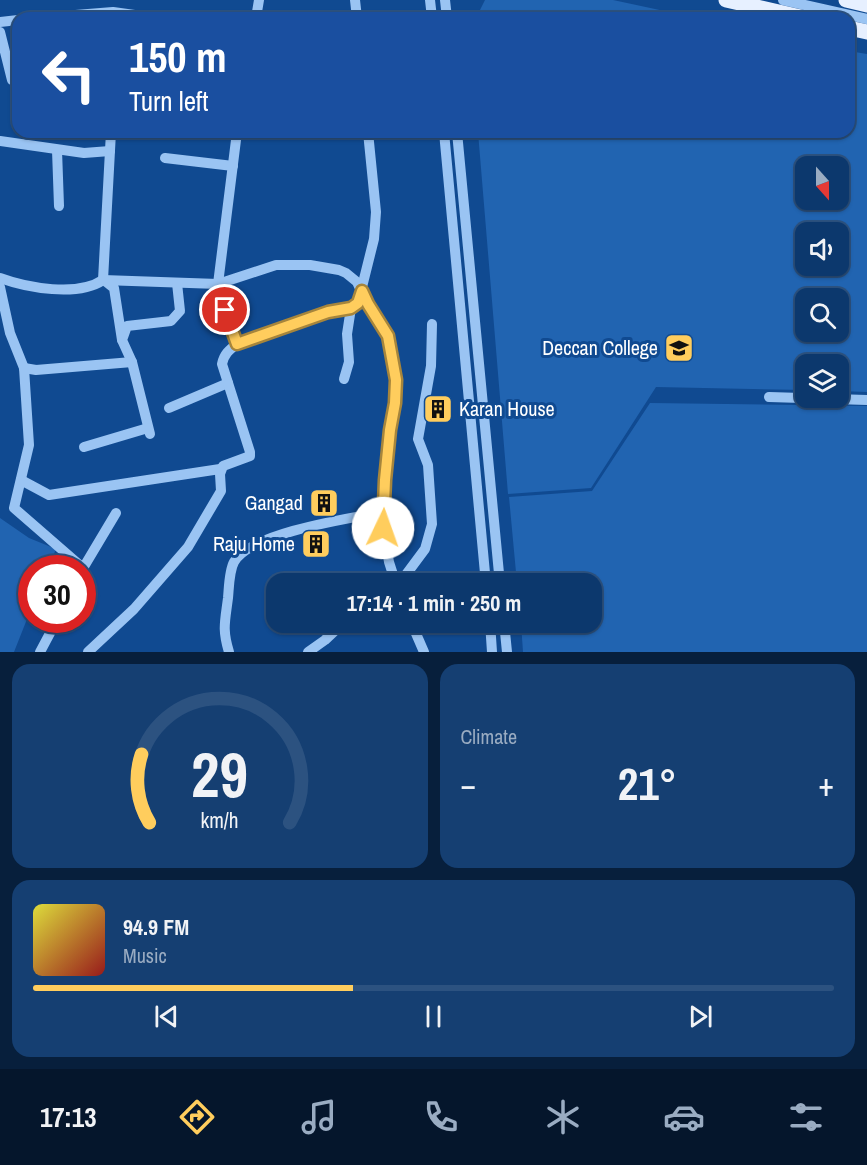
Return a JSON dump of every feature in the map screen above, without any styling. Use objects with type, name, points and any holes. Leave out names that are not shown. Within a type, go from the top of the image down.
[{"type":"main road","points":[[726,0],[778,12]]},
{"type":"main road","points":[[846,0],[867,5]]},
{"type":"street","points":[[783,0],[836,12]]},
{"type":"street","points":[[0,32],[12,80]]},
{"type":"street","points":[[103,280],[111,138]]},
{"type":"street","points":[[236,138],[218,284],[237,344]]},
{"type":"street","points":[[21,480],[49,495],[220,469],[250,456],[222,364],[224,356],[237,344],[328,312],[351,308],[358,303],[374,239],[376,212],[369,138]]},
{"type":"street","points":[[445,138],[485,573]]},
{"type":"street","points":[[459,138],[499,573]]},
{"type":"street","points":[[0,141],[84,153],[110,151]]},
{"type":"street","points":[[57,150],[59,206]]},
{"type":"street","points":[[165,158],[233,166]]},
{"type":"street","points":[[0,278],[15,284],[47,289],[79,288],[103,280],[218,284],[276,264],[310,264],[346,273],[357,282],[370,309],[388,336],[396,380],[383,512],[387,550],[394,573]]},
{"type":"street","points":[[84,447],[149,431],[132,362],[122,340],[114,288],[103,280]]},
{"type":"street","points":[[122,340],[127,326],[171,321],[180,311],[177,283]]},
{"type":"street","points":[[0,287],[10,333],[24,368],[29,445],[14,508],[67,555]]},
{"type":"street","points":[[344,379],[349,362],[347,334],[351,308]]},
{"type":"street","points":[[406,573],[425,549],[432,524],[428,465],[418,439],[431,366],[432,324]]},
{"type":"street","points":[[24,368],[36,370],[132,362]]},
{"type":"street","points":[[169,408],[228,383]]},
{"type":"street","points":[[769,398],[867,400]]},
{"type":"street","points":[[88,652],[134,609],[188,547],[220,491],[220,469]]},
{"type":"street","points":[[229,652],[223,633],[232,564],[240,554],[262,542],[300,529],[383,512]]},
{"type":"street","points":[[91,555],[116,513]]},
{"type":"street","points":[[40,652],[50,633]]},
{"type":"street","points":[[308,652],[332,633]]},
{"type":"street","points":[[416,633],[424,652]]},
{"type":"street","points":[[491,633],[492,652]]},
{"type":"street","points":[[505,633],[507,652]]},
{"type":"shaded area","points":[[485,0],[613,0],[669,12],[479,12]]},
{"type":"shaded area","points":[[855,52],[867,54],[867,392],[849,391],[849,354],[795,354],[795,390],[656,387],[591,488],[508,494],[478,138],[855,138]]},
{"type":"shaded area","points":[[650,403],[795,405],[795,408],[867,406],[867,652],[523,652],[522,633],[602,633],[602,573],[516,573],[509,497],[592,491]]},
{"type":"shaded area","points":[[0,518],[29,538],[56,549],[53,555],[18,555],[18,633],[22,633],[14,652],[0,652]]},
{"type":"place","name":"Deccan College","points":[[679,348]]},
{"type":"place","name":"Karan House","points":[[438,409]]},
{"type":"place","name":"Gangad","points":[[324,503]]},
{"type":"place","name":"Raju Home","points":[[316,544]]},
{"type":"route","points":[[225,310],[237,344],[328,312],[351,308],[358,303],[362,291],[388,336],[396,380],[385,480],[383,528]]}]
